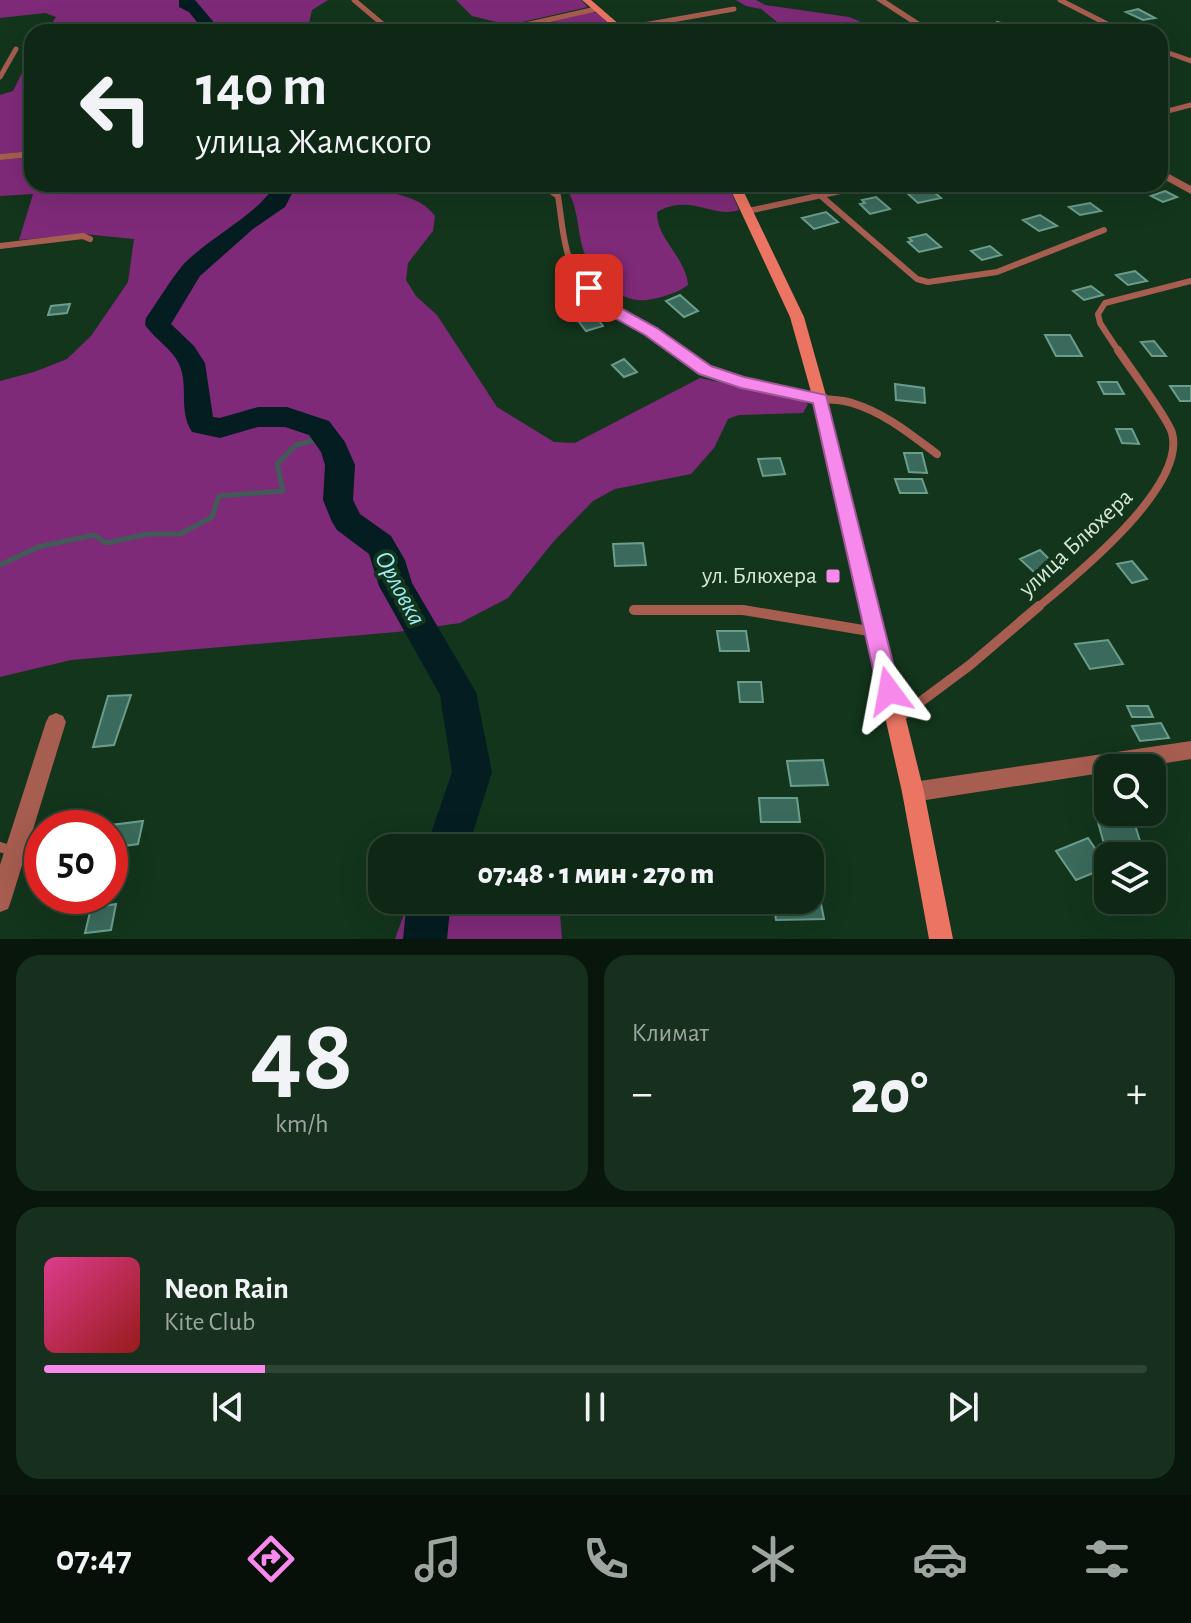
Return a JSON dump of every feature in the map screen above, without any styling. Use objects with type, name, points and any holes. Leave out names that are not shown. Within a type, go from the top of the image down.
[{"type":"main road","points":[[586,0],[615,24]]},
{"type":"main road","points":[[738,192],[797,317],[820,399],[913,792],[941,939]]},
{"type":"street","points":[[880,0],[918,24]]},
{"type":"street","points":[[1168,177],[1191,191]]},
{"type":"street","points":[[0,901],[8,850],[56,722]]},
{"type":"street","points":[[913,792],[1191,750]]},
{"type":"lane","points":[[354,0],[382,24]]},
{"type":"lane","points":[[1060,0],[1107,24]]},
{"type":"lane","points":[[529,24],[596,9]]},
{"type":"lane","points":[[655,24],[734,9]]},
{"type":"lane","points":[[0,77],[16,49]]},
{"type":"lane","points":[[1168,53],[1191,61]]},
{"type":"lane","points":[[1168,111],[1191,105]]},
{"type":"lane","points":[[0,157],[24,155]]},
{"type":"lane","points":[[552,192],[558,196],[567,253],[576,273],[601,303],[651,332],[705,370],[741,382],[820,399],[850,402],[888,418],[937,454]]},
{"type":"lane","points":[[748,211],[838,192]]},
{"type":"lane","points":[[821,196],[917,279],[928,282],[997,272],[1104,230]]},
{"type":"lane","points":[[0,246],[83,236],[90,239]]},
{"type":"lane","name":"улица Блюхера","points":[[896,721],[970,665],[1076,575],[1152,498],[1171,455],[1172,433],[1100,323],[1098,314],[1105,303],[1191,281]]},
{"type":"lane","points":[[634,610],[743,610],[875,632]]},
{"type":"shaded area","points":[[0,0],[328,0],[312,10],[309,24],[51,24],[56,17],[45,13],[0,18]]},
{"type":"shaded area","points":[[456,0],[581,0],[588,7],[513,24],[472,16]]},
{"type":"shaded area","points":[[736,0],[756,0],[765,5],[849,17],[861,24],[780,24],[761,9]]},
{"type":"shaded area","points":[[592,12],[599,13],[611,24],[541,24]]},
{"type":"shaded area","points":[[24,69],[24,152],[0,154],[0,95],[13,91]]},
{"type":"shaded area","points":[[24,158],[24,192],[387,192],[422,204],[435,216],[433,231],[408,263],[406,280],[416,296],[437,315],[497,407],[554,442],[575,443],[700,378],[808,404],[803,413],[739,415],[728,419],[714,448],[691,474],[615,489],[593,501],[554,541],[508,598],[460,623],[397,632],[71,660],[0,677],[0,381],[67,359],[91,336],[128,282],[134,239],[84,234],[19,240],[33,194],[0,196],[0,160]]},
{"type":"shaded area","points":[[569,192],[731,192],[739,210],[729,212],[681,205],[657,212],[661,231],[682,266],[688,285],[663,296],[637,300],[617,292],[592,268],[583,249]]},
{"type":"shaded area","points":[[404,914],[560,914],[562,939],[395,939]]},
{"type":"building","points":[[1138,9],[1155,18],[1143,20],[1126,12]]},
{"type":"building","points":[[906,192],[934,192],[941,198],[918,203]]},
{"type":"building","points":[[1167,192],[1177,197],[1163,202],[1151,196]]},
{"type":"building","points":[[876,197],[890,209],[870,214],[860,204],[865,203],[862,200]]},
{"type":"building","points":[[1090,203],[1101,211],[1080,215],[1069,207]]},
{"type":"building","points":[[826,212],[838,222],[814,229],[802,218]]},
{"type":"building","points":[[1040,215],[1057,226],[1039,231],[1023,220]]},
{"type":"building","points":[[926,234],[941,247],[919,252],[908,242],[912,241],[909,238]]},
{"type":"building","points":[[990,246],[1001,255],[982,260],[971,251]]},
{"type":"building","points":[[1135,271],[1147,281],[1128,285],[1116,275]]},
{"type":"building","points":[[1091,286],[1103,295],[1084,300],[1073,291]]},
{"type":"building","points":[[680,295],[698,311],[684,317],[666,301]]},
{"type":"building","points":[[70,304],[67,313],[48,315],[51,306]]},
{"type":"building","points":[[596,317],[603,326],[586,331],[579,322]]},
{"type":"building","points":[[1045,335],[1070,335],[1082,356],[1056,356]]},
{"type":"building","points":[[1154,341],[1166,356],[1152,356],[1141,342]]},
{"type":"building","points":[[624,359],[637,372],[624,377],[612,365]]},
{"type":"building","points":[[1098,382],[1117,382],[1124,394],[1104,394]]},
{"type":"building","points":[[895,384],[924,388],[925,403],[896,400]]},
{"type":"building","points":[[1170,386],[1191,386],[1191,401],[1180,401]]},
{"type":"building","points":[[1116,429],[1132,429],[1139,444],[1122,443]]},
{"type":"building","points":[[904,453],[922,453],[927,473],[909,472]]},
{"type":"building","points":[[780,458],[785,474],[763,476],[758,459]]},
{"type":"building","points":[[895,479],[922,479],[927,493],[900,493]]},
{"type":"building","points":[[643,543],[646,565],[615,566],[613,544]]},
{"type":"building","points":[[1040,550],[1054,564],[1035,573],[1020,559]]},
{"type":"building","points":[[1132,561],[1147,579],[1132,583],[1117,564]]},
{"type":"building","points":[[717,631],[746,631],[749,651],[720,651]]},
{"type":"building","points":[[1108,640],[1123,664],[1090,669],[1075,644]]},
{"type":"building","points":[[738,682],[761,682],[763,702],[740,702]]},
{"type":"building","points":[[131,695],[114,745],[93,747],[108,696]]},
{"type":"building","points":[[1127,706],[1148,706],[1153,717],[1132,717]]},
{"type":"building","points":[[1161,723],[1169,738],[1140,741],[1132,726]]},
{"type":"building","points":[[823,760],[828,785],[791,786],[787,761]]},
{"type":"building","points":[[759,798],[797,798],[800,822],[761,822]]},
{"type":"building","points":[[143,821],[138,844],[128,845],[128,823]]},
{"type":"building","points":[[1099,826],[1135,826],[1140,842],[1103,842]]},
{"type":"building","points":[[1088,838],[1094,847],[1094,873],[1076,880],[1056,851]]},
{"type":"building","points":[[90,914],[114,914],[111,930],[85,933]]},
{"type":"building","points":[[775,914],[823,914],[824,919],[776,920]]},
{"type":"waterway","name":"Орловка","points":[[187,0],[185,4],[195,9],[207,24]]},
{"type":"waterway","name":"Орловка","points":[[282,192],[277,202],[245,224],[191,271],[159,318],[158,325],[192,363],[197,410],[202,425],[220,428],[258,417],[287,417],[319,428],[335,449],[340,465],[338,500],[348,522],[380,545],[389,560],[396,586],[458,692],[472,772],[452,834]]},
{"type":"waterway","points":[[0,565],[38,547],[94,535],[106,543],[148,534],[180,534],[212,517],[219,496],[283,491],[277,464],[296,445],[327,437]]},
{"type":"waterway","name":"Орловка","points":[[425,939],[428,914]]},
{"type":"place","name":"ул. Блюхера","points":[[833,576]]},
{"type":"route","points":[[589,288],[601,303],[627,321],[651,332],[705,370],[741,382],[820,399],[889,691]]}]
